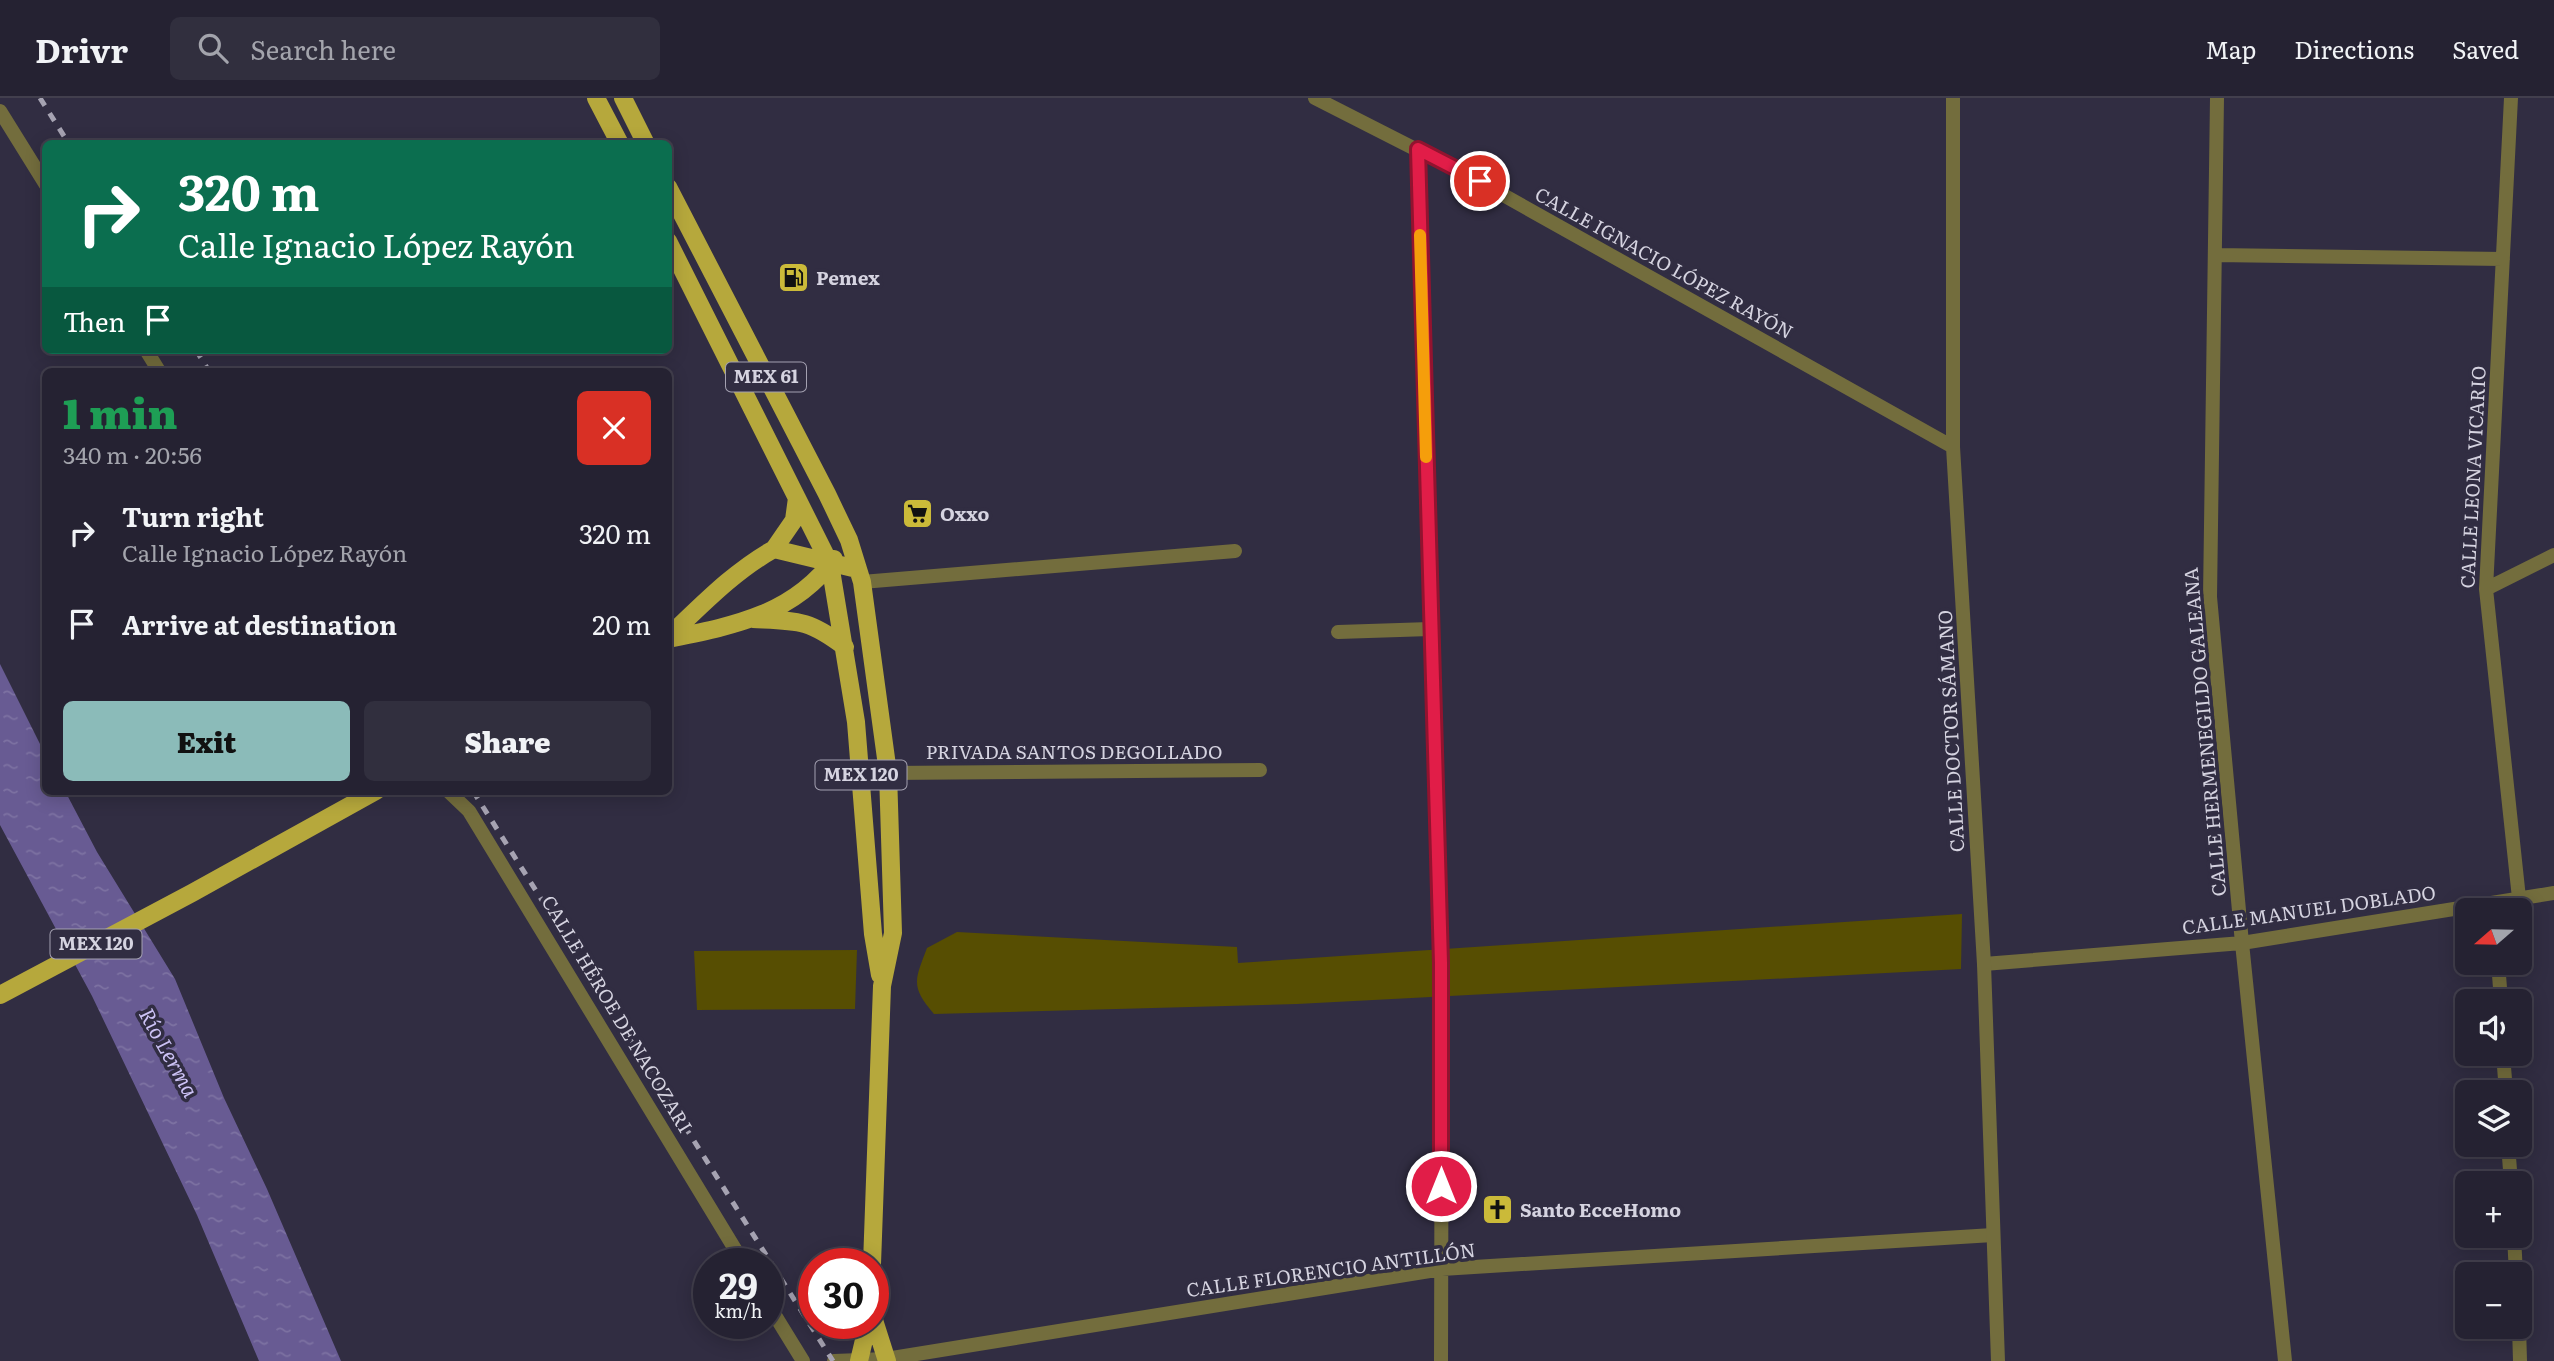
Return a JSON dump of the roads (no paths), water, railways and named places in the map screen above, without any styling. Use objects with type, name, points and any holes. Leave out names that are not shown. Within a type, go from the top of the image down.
[{"type":"main road","points":[[596,98],[618,140]]},
{"type":"main road","points":[[623,98],[644,140]]},
{"type":"main road","name":"MEX 61","points":[[672,195],[849,540],[860,575]]},
{"type":"main road","name":"MEX 61","points":[[672,249],[830,564]]},
{"type":"main road","points":[[672,634],[747,564],[774,550],[794,520],[797,498]]},
{"type":"main road","points":[[672,637],[753,619],[810,586],[849,540]]},
{"type":"main road","points":[[774,550],[830,564],[860,575]]},
{"type":"main road","name":"MEX 120","points":[[830,564],[856,722],[873,934],[882,986]]},
{"type":"main road","name":"MEX 120","points":[[860,575],[888,773],[893,933],[882,986],[873,1248]]},
{"type":"main road","points":[[753,619],[802,621],[825,632],[845,647]]},
{"type":"main road","name":"MEX 120","points":[[0,995],[369,795]]},
{"type":"main road","points":[[859,1360],[864,1339]]},
{"type":"main road","points":[[880,1339],[886,1360]]},
{"type":"street","name":"CALLE IGNACIO LÓPEZ RAYÓN","points":[[1315,98],[1480,181],[1953,447]]},
{"type":"street","name":"CALLE DOCTOR SÁMANO","points":[[1953,98],[1953,447],[1984,964],[1998,1361]]},
{"type":"street","name":"CALLE HERMENEGILDO GALEANA","points":[[2217,98],[2210,597],[2285,1361]]},
{"type":"street","name":"CALLE LEONA VICARIO","points":[[2511,98],[2486,589],[2519,898]]},
{"type":"street","points":[[0,111],[42,179]]},
{"type":"street","points":[[1418,149],[1441,963],[1441,1361]]},
{"type":"street","points":[[2215,255],[2503,259]]},
{"type":"street","points":[[860,575],[1235,551]]},
{"type":"street","points":[[2486,589],[2554,555]]},
{"type":"street","points":[[1338,632],[1430,629]]},
{"type":"street","name":"PRIVADA SANTOS DEGOLLADO","points":[[888,773],[1260,770]]},
{"type":"street","name":"CALLE HÉROE DE NACOZARI","points":[[453,795],[469,811],[734,1248]]},
{"type":"street","name":"CALLE MANUEL DOBLADO","points":[[2519,898],[2554,893]]},
{"type":"street","name":"CALLE MANUEL DOBLADO","points":[[1984,964],[2242,943],[2455,912]]},
{"type":"street","name":"CALLE FLORENCIO ANTILLÓN","points":[[834,1361],[886,1360],[1441,1269],[1993,1235]]},
{"type":"street","points":[[784,1330],[803,1361]]},
{"type":"street","points":[[2520,1339],[2521,1361]]},
{"type":"water","name":"Río Lerma","points":[[0,664],[42,748],[42,795],[67,795],[97,852],[175,979],[224,1098],[267,1189],[341,1361],[259,1361],[197,1215],[92,996],[0,825]]},
{"type":"railway","points":[[40,98],[66,140]]},
{"type":"railway","points":[[198,354],[207,368]]},
{"type":"railway","points":[[476,795],[833,1361]]},
{"type":"place","name":"Pemex","points":[[793,278]]},
{"type":"place","name":"Oxxo","points":[[917,514]]},
{"type":"place","name":"Santo EcceHomo","points":[[1497,1210]]}]
